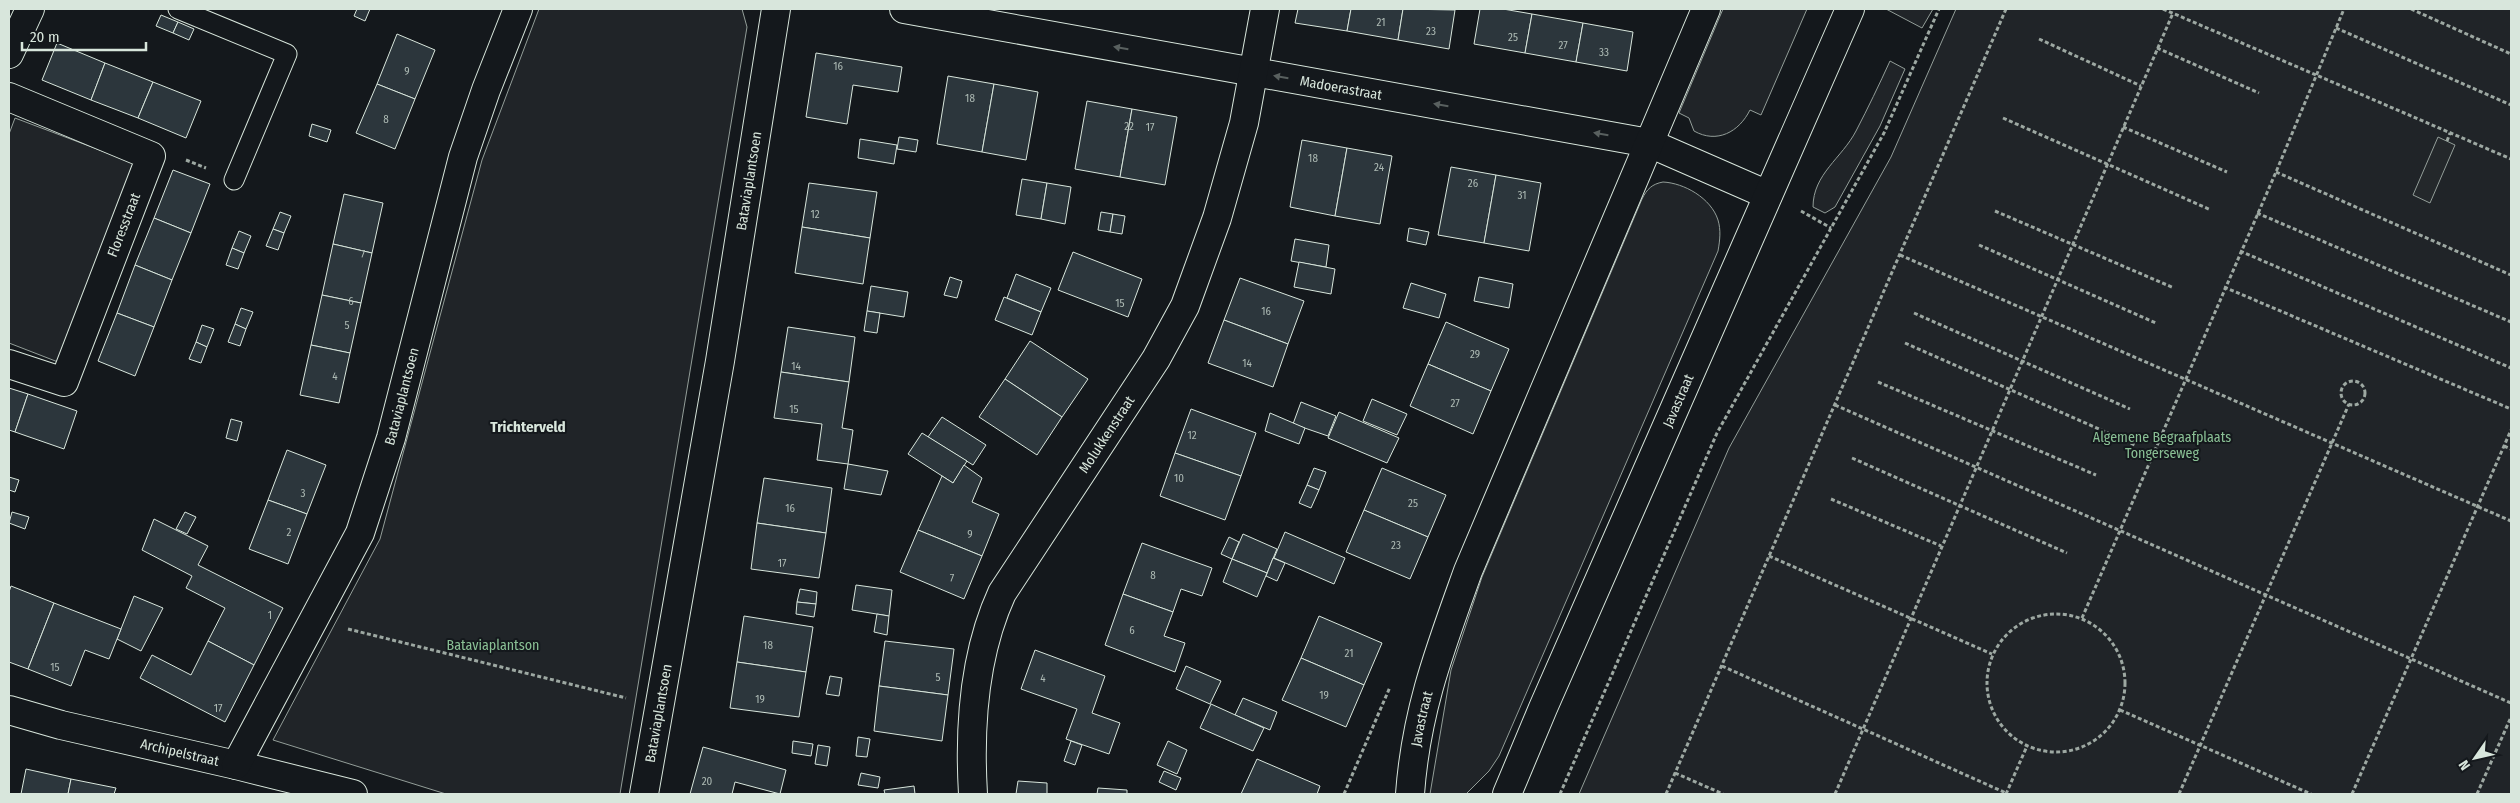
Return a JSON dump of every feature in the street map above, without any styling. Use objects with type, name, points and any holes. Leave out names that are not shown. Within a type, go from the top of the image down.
[{"type":"street","points":[[9,54],[30,9]]},
{"type":"street","name":"Bataviaplantsoen","points":[[236,765],[360,533],[377,484],[463,156],[486,90],[518,9]]},
{"type":"street","name":"Bataviaplantsoen","points":[[644,794],[661,707],[720,361],[776,9]]},
{"type":"street","name":"Madoerastraat","points":[[904,9],[1649,143],[1768,195]]},
{"type":"street","name":"Molukkenstraat","points":[[973,794],[976,686],[981,656],[994,610],[1002,593],[1156,359],[1185,306],[1217,218],[1244,123],[1264,9]]},
{"type":"street","name":"Javastraat","points":[[1410,794],[1416,740],[1433,665],[1472,562],[1706,9]]},
{"type":"street","name":"Javastraat","points":[[1507,794],[1550,690],[1850,9]]},
{"type":"street","points":[[9,96],[150,156]]},
{"type":"street","name":"Floresstraat","points":[[9,364],[64,382],[150,156]]},
{"type":"street","name":"Archipelstraat","points":[[9,710],[62,725],[236,765],[339,792]]},
{"type":"lane","points":[[178,9],[287,54],[234,180]]},
{"type":"path","points":[[1560,794],[1717,433],[1884,133],[1939,9]]},
{"type":"path","points":[[1666,794],[2006,9]]},
{"type":"path","points":[[2163,9],[2511,159]]},
{"type":"path","points":[[2082,618],[2224,287],[2276,172],[2344,9]]},
{"type":"path","points":[[2410,9],[2511,54]]},
{"type":"path","points":[[1835,794],[2172,13]]},
{"type":"path","points":[[2336,28],[2511,105]]},
{"type":"path","points":[[2039,39],[2140,86]]},
{"type":"path","points":[[2157,48],[2258,93]]},
{"type":"path","points":[[2003,118],[2211,210]]},
{"type":"path","points":[[2123,127],[2227,172]]},
{"type":"path","points":[[2447,141],[2450,133]]},
{"type":"path","points":[[150,156],[161,149],[234,180]]},
{"type":"path","points":[[2276,172],[2511,274]]},
{"type":"path","points":[[1797,209],[1831,228]]},
{"type":"path","points":[[1995,211],[2174,288]]},
{"type":"path","points":[[2257,212],[2511,322]]},
{"type":"path","points":[[1979,245],[2156,323]]},
{"type":"path","points":[[2240,251],[2511,368]]},
{"type":"path","points":[[1900,255],[2511,521]]},
{"type":"path","points":[[2224,287],[2511,409]]},
{"type":"path","points":[[1914,313],[2130,409]]},
{"type":"path","points":[[1906,343],[2135,445]]},
{"type":"path","points":[[2356,381],[2363,386],[2365,394],[2360,403],[2349,404],[2342,398],[2342,389],[2348,382],[2356,381]]},
{"type":"path","points":[[1878,382],[2096,475]]},
{"type":"path","points":[[2179,794],[2349,404]]},
{"type":"path","points":[[1835,405],[2264,596],[2511,702]]},
{"type":"path","points":[[2352,794],[2511,430]]},
{"type":"path","points":[[2504,446],[2511,449]]},
{"type":"path","points":[[1852,458],[2067,553]]},
{"type":"path","points":[[1832,499],[1941,546]]},
{"type":"path","points":[[1769,556],[1992,654]]},
{"type":"path","points":[[2052,613],[2082,618],[2104,632],[2120,655],[2126,683],[2120,710],[2104,734],[2079,749],[2051,753],[2027,746],[2001,726],[1989,704],[1986,678],[1992,654],[2006,633],[2028,618],[2052,613]]},
{"type":"path","points":[[313,620],[661,707]]},
{"type":"path","points":[[1344,794],[1401,661],[1433,665]]},
{"type":"path","points":[[1722,666],[2006,793],[2027,746]]},
{"type":"path","points":[[2120,710],[2311,794]]},
{"type":"path","points":[[2477,794],[2511,717]]},
{"type":"path","points":[[1675,774],[1722,794]]},
{"type":"green space","name":"Bataviaplantson","points":[[539,9],[742,9],[747,27],[620,794],[446,794],[273,740],[380,539],[482,160]]},
{"type":"green space","points":[[1723,9],[1807,9],[1761,115],[1750,110],[1734,130],[1719,136],[1703,135],[1694,131],[1689,118],[1679,113]]},
{"type":"green space","points":[[1886,9],[1933,9],[1922,28]]},
{"type":"green space","name":"Algemene Begraafplaats Tongerseweg","points":[[1956,9],[2511,9],[2511,794],[1579,794],[1729,448],[1891,157]]},
{"type":"green space","points":[[1890,61],[1905,69],[1880,126],[1835,207],[1825,213],[1813,207],[1814,195],[1818,185],[1856,131]]},
{"type":"green space","points":[[15,118],[134,163],[58,362],[9,343],[9,134]]},
{"type":"green space","points":[[1663,182],[1679,185],[1696,193],[1709,205],[1719,224],[1718,251],[1499,756],[1489,771],[1466,794],[1430,794],[1451,670],[1482,577],[1642,199],[1650,187]]},
{"type":"shaded area","points":[[2438,137],[2455,145],[2430,203],[2413,195]]},
{"type":"building","points":[[357,9],[370,9],[365,21],[354,16]]},
{"type":"building","points":[[1298,9],[1351,9],[1347,31],[1295,23]]},
{"type":"building","points":[[1351,9],[1403,9],[1398,40],[1347,31]]},
{"type":"building","points":[[1403,9],[1455,10],[1449,49],[1398,40]]},
{"type":"building","points":[[1480,9],[1503,9],[1532,14],[1525,53],[1474,44]]},
{"type":"building","points":[[1532,14],[1583,23],[1576,62],[1525,53]]},
{"type":"building","points":[[161,15],[178,22],[173,33],[156,26]]},
{"type":"building","points":[[178,22],[194,29],[189,40],[173,33]]},
{"type":"building","points":[[1583,23],[1633,32],[1627,71],[1576,62]]},
{"type":"building","points":[[397,34],[435,50],[415,99],[377,84]]},
{"type":"building","points":[[57,43],[105,63],[91,100],[42,80]]},
{"type":"building","points":[[816,53],[902,67],[898,92],[853,85],[847,124],[806,117]]},
{"type":"building","points":[[105,63],[153,82],[138,118],[91,100]]},
{"type":"building","points":[[948,76],[994,84],[982,152],[937,144]]},
{"type":"building","points":[[153,82],[201,101],[186,138],[138,118]]},
{"type":"building","points":[[377,84],[415,99],[395,149],[356,133]]},
{"type":"building","points":[[994,84],[1038,92],[1026,160],[982,152]]},
{"type":"building","points":[[1087,101],[1132,109],[1120,177],[1075,169]]},
{"type":"building","points":[[1132,109],[1177,117],[1165,185],[1120,177]]},
{"type":"building","points":[[312,124],[331,130],[327,142],[309,136]]},
{"type":"building","points":[[899,137],[918,140],[916,152],[897,149]]},
{"type":"building","points":[[860,139],[897,145],[894,164],[858,158]]},
{"type":"building","points":[[1302,140],[1347,148],[1335,216],[1290,207]]},
{"type":"building","points":[[1347,148],[1392,156],[1380,224],[1335,216]]},
{"type":"building","points":[[1451,167],[1496,175],[1484,243],[1438,235]]},
{"type":"building","points":[[173,170],[210,184],[191,233],[154,218]]},
{"type":"building","points":[[1496,175],[1541,183],[1529,251],[1484,243]]},
{"type":"building","points":[[1022,179],[1047,183],[1041,219],[1016,215]]},
{"type":"building","points":[[809,183],[877,192],[870,238],[802,227]]},
{"type":"building","points":[[1047,183],[1071,187],[1065,224],[1041,219]]},
{"type":"building","points":[[344,194],[383,203],[372,253],[333,244]]},
{"type":"building","points":[[280,212],[291,216],[284,233],[273,229]]},
{"type":"building","points":[[1101,212],[1113,214],[1110,232],[1098,230]]},
{"type":"building","points":[[1113,214],[1125,216],[1122,234],[1110,232]]},
{"type":"building","points":[[154,218],[191,233],[172,280],[135,265]]},
{"type":"building","points":[[802,227],[870,238],[863,284],[795,273]]},
{"type":"building","points":[[1409,228],[1429,232],[1426,245],[1407,241]]},
{"type":"building","points":[[273,229],[284,233],[278,250],[266,246]]},
{"type":"building","points":[[239,231],[251,236],[244,253],[232,248]]},
{"type":"building","points":[[1295,239],[1329,245],[1326,267],[1291,261]]},
{"type":"building","points":[[333,244],[372,253],[361,303],[322,295]]},
{"type":"building","points":[[232,248],[244,253],[238,269],[226,265]]},
{"type":"building","points":[[1073,252],[1142,279],[1128,317],[1058,290]]},
{"type":"building","points":[[1299,262],[1335,269],[1331,294],[1294,287]]},
{"type":"building","points":[[135,265],[172,280],[154,327],[117,313]]},
{"type":"building","points":[[1016,274],[1051,288],[1041,312],[1007,298]]},
{"type":"building","points":[[950,277],[962,281],[957,298],[944,295]]},
{"type":"building","points":[[1479,277],[1513,284],[1509,308],[1474,301]]},
{"type":"building","points":[[1240,278],[1304,301],[1288,344],[1224,320]]},
{"type":"building","points":[[1411,283],[1446,294],[1439,318],[1403,308]]},
{"type":"building","points":[[871,286],[908,292],[904,317],[867,311]]},
{"type":"building","points":[[322,295],[361,303],[350,353],[311,345]]},
{"type":"building","points":[[1004,297],[1041,312],[1032,335],[995,320]]},
{"type":"building","points":[[241,308],[253,312],[246,329],[235,324]]},
{"type":"building","points":[[867,311],[880,313],[877,333],[864,331]]},
{"type":"building","points":[[117,313],[154,327],[135,376],[98,361]]},
{"type":"building","points":[[1224,320],[1288,344],[1273,387],[1208,363]]},
{"type":"building","points":[[1446,322],[1509,349],[1491,391],[1428,364]]},
{"type":"building","points":[[235,324],[246,329],[240,346],[228,342]]},
{"type":"building","points":[[202,325],[214,329],[207,347],[196,342]]},
{"type":"building","points":[[788,327],[855,337],[849,382],[781,372]]},
{"type":"building","points":[[1030,341],[1088,379],[1062,417],[1005,379]]},
{"type":"building","points":[[196,342],[207,347],[201,363],[189,359]]},
{"type":"building","points":[[311,345],[350,353],[339,403],[300,395]]},
{"type":"building","points":[[1428,364],[1491,391],[1473,434],[1410,406]]},
{"type":"building","points":[[781,372],[849,382],[842,428],[853,430],[848,464],[817,460],[822,424],[774,418]]},
{"type":"building","points":[[1005,379],[1062,417],[1037,455],[979,417]]},
{"type":"building","points":[[9,388],[28,394],[15,432],[9,430]]},
{"type":"building","points":[[28,394],[77,411],[64,449],[15,432]]},
{"type":"building","points":[[1372,399],[1407,414],[1397,435],[1363,421]]},
{"type":"building","points":[[1301,402],[1336,416],[1328,436],[1293,424]]},
{"type":"building","points":[[1191,409],[1256,433],[1241,476],[1175,453]]},
{"type":"building","points":[[1339,412],[1399,438],[1387,463],[1328,438]]},
{"type":"building","points":[[1270,413],[1305,428],[1299,444],[1265,431]]},
{"type":"building","points":[[942,417],[986,445],[973,465],[928,437]]},
{"type":"building","points":[[231,419],[242,422],[237,441],[226,438]]},
{"type":"building","points":[[922,433],[967,461],[953,483],[908,454]]},
{"type":"building","points":[[287,450],[326,465],[307,514],[268,500]]},
{"type":"building","points":[[1175,453],[1241,476],[1225,520],[1160,496]]},
{"type":"building","points":[[848,464],[888,471],[881,495],[844,489]]},
{"type":"building","points":[[964,465],[982,478],[972,502],[999,514],[982,556],[918,530],[942,476],[953,483]]},
{"type":"building","points":[[1314,468],[1326,472],[1319,490],[1307,485]]},
{"type":"building","points":[[1382,468],[1446,495],[1428,537],[1364,510]]},
{"type":"building","points":[[9,477],[19,480],[15,492],[9,490]]},
{"type":"building","points":[[764,478],[832,488],[826,533],[757,523]]},
{"type":"building","points":[[1307,485],[1319,490],[1311,508],[1299,503]]},
{"type":"building","points":[[268,500],[307,514],[288,564],[249,549]]},
{"type":"building","points":[[1364,510],[1428,537],[1410,579],[1346,552]]},
{"type":"building","points":[[12,512],[29,517],[25,529],[9,523]]},
{"type":"building","points":[[185,512],[196,517],[187,534],[176,529]]},
{"type":"building","points":[[154,519],[208,546],[198,565],[283,608],[254,665],[208,641],[225,608],[186,588],[192,576],[142,550]]},
{"type":"building","points":[[757,523],[826,533],[819,578],[751,569]]},
{"type":"building","points":[[918,530],[982,556],[964,599],[900,572]]},
{"type":"building","points":[[1285,532],[1345,558],[1334,584],[1274,558]]},
{"type":"building","points":[[1243,534],[1277,549],[1267,573],[1232,559]]},
{"type":"building","points":[[1229,537],[1239,542],[1232,559],[1221,554]]},
{"type":"building","points":[[1142,543],[1212,568],[1202,596],[1181,589],[1173,612],[1123,594]]},
{"type":"building","points":[[1273,558],[1285,563],[1277,581],[1266,576]]},
{"type":"building","points":[[1232,559],[1267,573],[1257,597],[1223,582]]},
{"type":"building","points":[[856,585],[892,590],[889,616],[852,610]]},
{"type":"building","points":[[11,586],[54,603],[28,669],[9,662],[9,592]]},
{"type":"building","points":[[800,589],[817,592],[816,604],[797,602]]},
{"type":"building","points":[[1123,594],[1173,612],[1164,636],[1185,643],[1175,672],[1105,645]]},
{"type":"building","points":[[134,596],[163,608],[141,651],[117,639]]},
{"type":"building","points":[[797,602],[816,604],[814,617],[796,614]]},
{"type":"building","points":[[54,603],[121,629],[109,659],[85,650],[71,686],[28,669]]},
{"type":"building","points":[[877,614],[889,616],[887,635],[874,632]]},
{"type":"building","points":[[744,616],[813,627],[806,672],[737,662]]},
{"type":"building","points":[[1319,616],[1382,643],[1364,685],[1301,658]]},
{"type":"building","points":[[208,641],[254,665],[225,722],[140,678],[152,655],[191,675]]},
{"type":"building","points":[[885,641],[954,649],[948,695],[879,686]]},
{"type":"building","points":[[1035,650],[1105,676],[1092,713],[1120,723],[1109,754],[1066,739],[1077,709],[1021,689]]},
{"type":"building","points":[[1301,658],[1364,685],[1346,727],[1282,700]]},
{"type":"building","points":[[737,662],[806,672],[799,717],[730,708]]},
{"type":"building","points":[[1186,666],[1221,681],[1210,704],[1176,689]]},
{"type":"building","points":[[830,676],[842,678],[839,696],[826,694]]},
{"type":"building","points":[[879,686],[948,695],[942,741],[874,731]]},
{"type":"building","points":[[1243,698],[1277,712],[1270,730],[1235,715]]},
{"type":"building","points":[[1211,704],[1264,728],[1253,751],[1200,728]]},
{"type":"building","points":[[858,737],[870,739],[867,757],[856,756]]},
{"type":"building","points":[[793,741],[813,744],[811,756],[792,753]]},
{"type":"building","points":[[1071,741],[1082,745],[1075,765],[1064,761]]},
{"type":"building","points":[[1168,741],[1187,750],[1177,774],[1157,765]]},
{"type":"building","points":[[818,745],[830,747],[827,766],[815,764]]},
{"type":"building","points":[[703,747],[786,770],[780,794],[735,782],[732,794],[690,794]]},
{"type":"building","points":[[1257,759],[1320,786],[1317,794],[1241,794]]},
{"type":"building","points":[[26,769],[71,779],[68,794],[21,794]]},
{"type":"building","points":[[1164,771],[1181,778],[1176,790],[1159,782]]},
{"type":"building","points":[[861,773],[880,777],[878,788],[858,785]]},
{"type":"building","points":[[71,779],[116,788],[114,794],[68,794]]},
{"type":"building","points":[[1018,781],[1047,783],[1047,794],[1016,794]]},
{"type":"building","points":[[914,786],[915,794],[885,794],[884,790]]},
{"type":"building","points":[[1098,788],[1127,790],[1127,794],[1097,794]]},
{"type":"district","name":"Trichterveld","points":[[528,427]]}]
